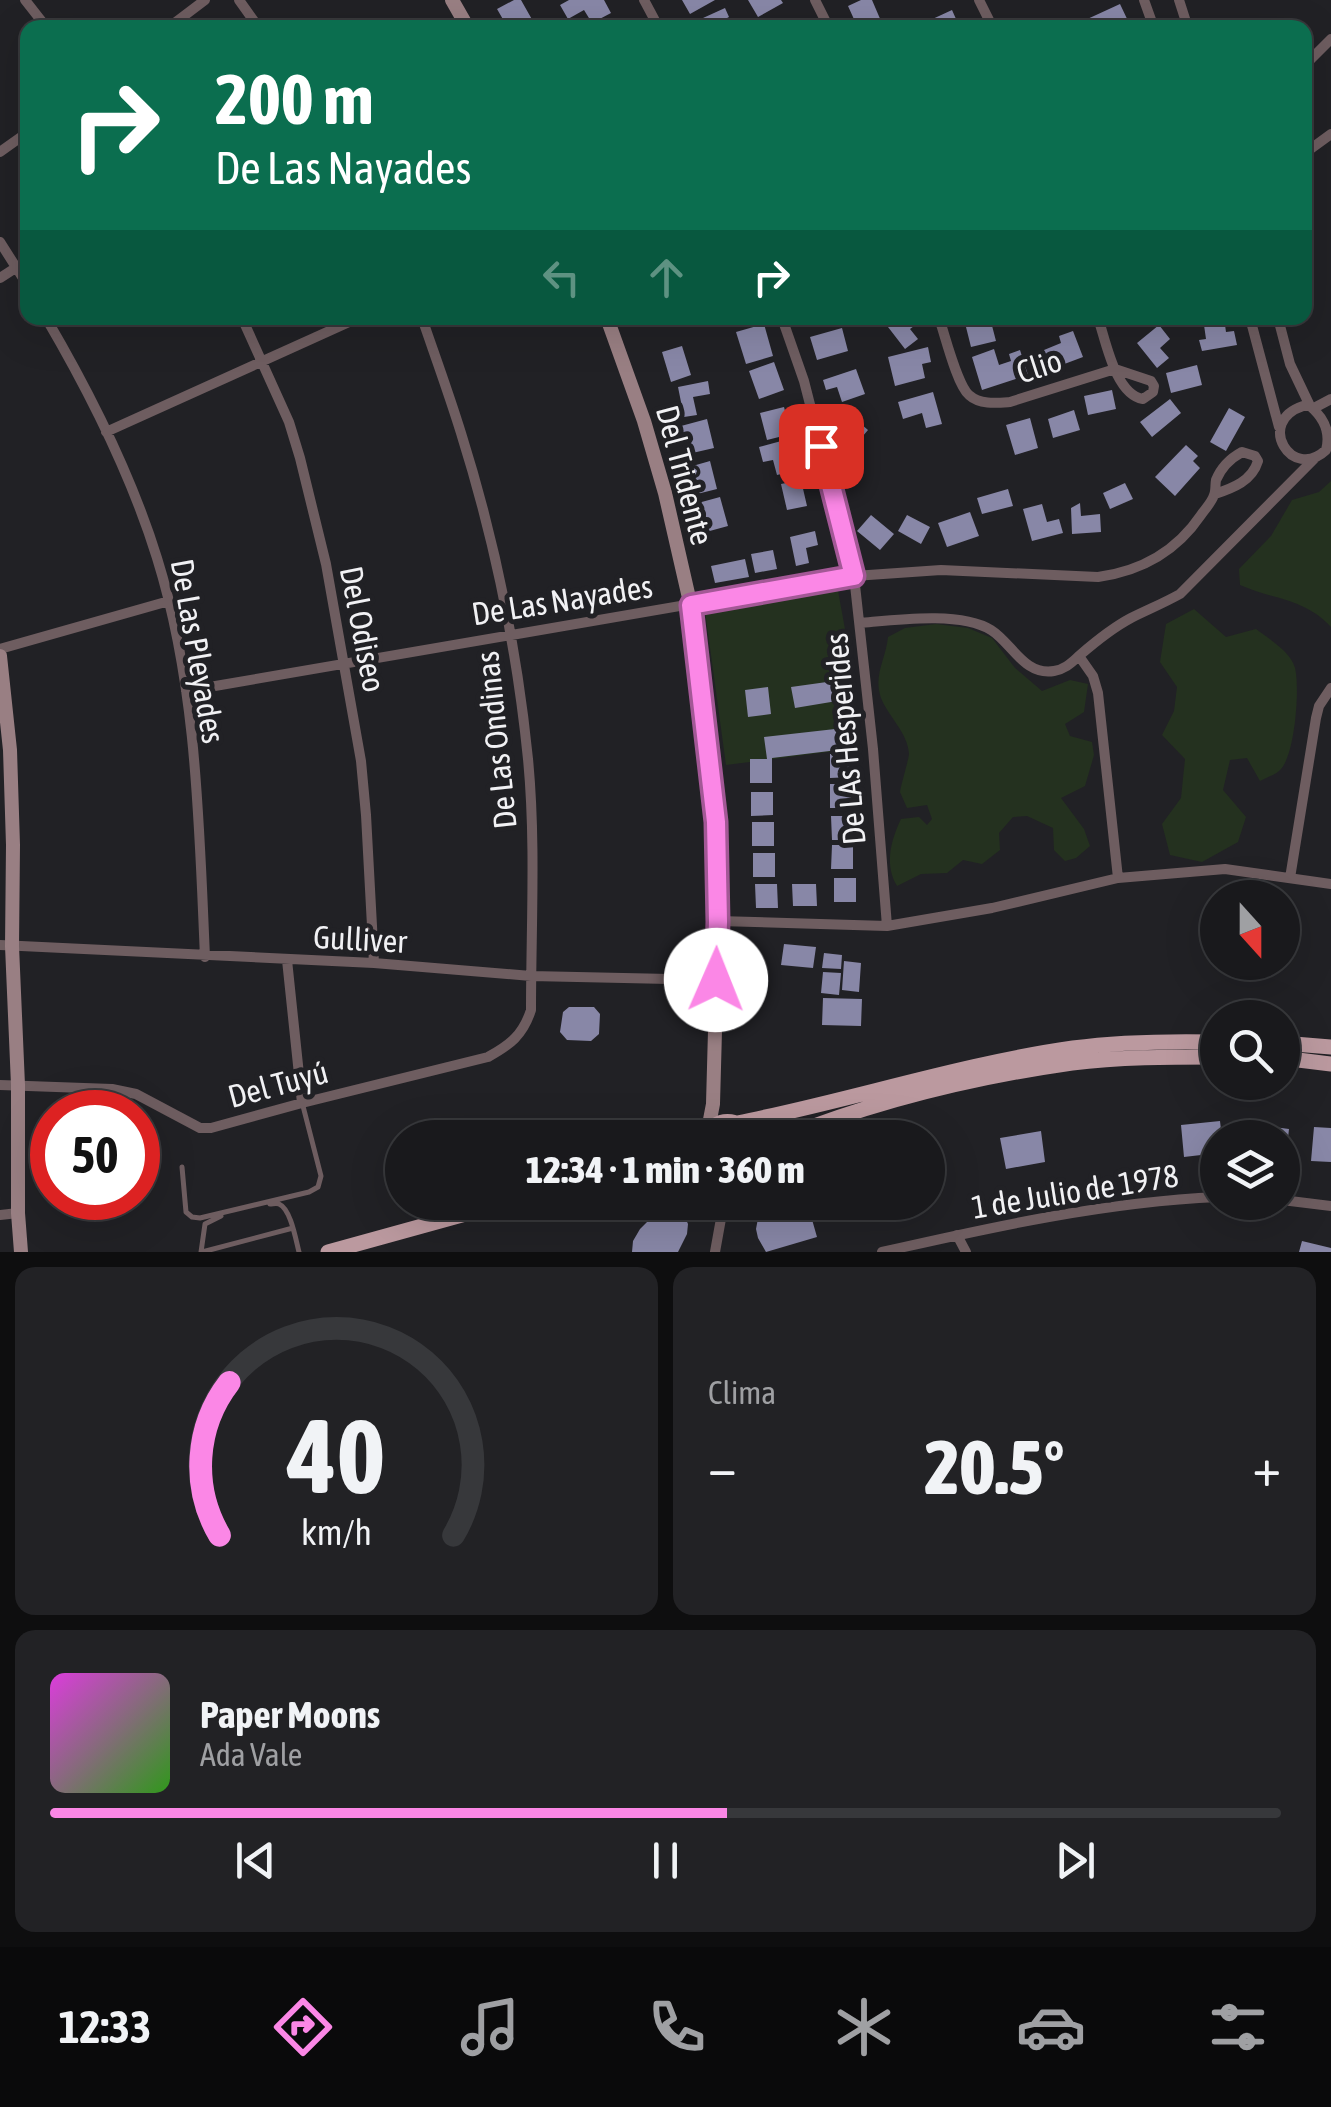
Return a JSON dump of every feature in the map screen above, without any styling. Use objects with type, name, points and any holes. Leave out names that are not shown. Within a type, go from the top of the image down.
[{"type":"main road","name":"Del Tridente","points":[[610,325],[660,475],[691,605],[716,822],[714,1104],[709,1120]]},
{"type":"main road","points":[[0,653],[10,750],[13,846],[6,945],[18,1085],[21,1252]]},
{"type":"main road","points":[[747,1120],[1074,1048],[1200,1043]]},
{"type":"main road","points":[[1300,1045],[1331,1047]]},
{"type":"main road","points":[[836,1120],[888,1102],[1075,1063],[1200,1058]]},
{"type":"main road","points":[[1300,1060],[1331,1064]]},
{"type":"main road","name":"Del Tridente","points":[[714,1070],[718,1092],[734,1120]]},
{"type":"main road","points":[[328,1252],[444,1220]]},
{"type":"street","points":[[25,0],[41,20]]},
{"type":"street","points":[[179,20],[205,0]]},
{"type":"street","points":[[1312,58],[1331,40]]},
{"type":"street","points":[[0,242],[20,273]]},
{"type":"street","points":[[0,278],[17,268]]},
{"type":"street","name":"De Las Pleyades","points":[[50,325],[106,432],[146,524],[169,601],[186,691],[205,956]]},
{"type":"street","name":"Del Odiseo","points":[[245,325],[288,422],[326,564],[363,779],[374,963]]},
{"type":"street","points":[[106,432],[342,325]]},
{"type":"street","name":"De Las Ondinas","points":[[424,325],[462,434],[488,528],[510,634],[528,761],[531,1010],[526,1026],[511,1044]]},
{"type":"street","name":"De LAs Hesperides","points":[[784,325],[804,382],[854,576],[887,926]]},
{"type":"street","name":"Clio","points":[[941,325],[969,395],[994,403],[1010,402],[1115,369],[1100,325]]},
{"type":"street","points":[[1252,325],[1282,443],[1298,459],[1322,456]]},
{"type":"street","points":[[860,622],[924,618],[972,623],[990,629],[1028,665],[1056,671],[1070,665],[1129,619],[1180,594],[1322,456],[1329,444],[1324,420],[1312,407],[1290,364],[1280,325]]},
{"type":"street","points":[[1279,427],[1296,408],[1312,407],[1331,398]]},
{"type":"street","name":"De Las Nayades","points":[[186,691],[854,576],[941,570],[1098,577],[1133,571],[1177,543],[1215,494],[1246,480],[1256,468],[1255,456],[1242,452],[1234,456],[1215,484],[1215,494]]},
{"type":"street","points":[[0,653],[169,601]]},
{"type":"street","points":[[1079,656],[1093,676],[1098,693],[1118,878]]},
{"type":"street","points":[[1290,878],[1316,718],[1331,688]]},
{"type":"street","points":[[718,922],[887,926],[992,908],[1118,878],[1225,869],[1331,884]]},
{"type":"street","name":"Gulliver","points":[[6,945],[374,963],[530,976],[716,980]]},
{"type":"street","points":[[286,960],[302,1103]]},
{"type":"street","name":"Del Tuyú","points":[[0,1085],[136,1094],[200,1128],[212,1128],[488,1057],[511,1044]]},
{"type":"street","name":"1 de Julio de 1978","points":[[882,1252],[1114,1206],[1200,1197]]},
{"type":"street","points":[[1300,1202],[1331,1206]]},
{"type":"street","points":[[0,1214],[18,1213]]},
{"type":"street","points":[[715,1252],[721,1220]]},
{"type":"street","points":[[956,1235],[966,1252]]},
{"type":"lane","points":[[182,1167],[186,1212],[192,1218],[318,1188],[321,1176],[302,1103]]},
{"type":"lane","points":[[293,1228],[201,1252],[205,1224],[272,1204],[284,1208],[293,1228],[299,1252]]},
{"type":"green space","points":[[1331,481],[1331,627],[1310,610],[1240,585],[1239,569],[1271,536],[1292,500],[1319,492]]},
{"type":"green space","points":[[837,585],[852,668],[859,748],[726,765],[705,611]]},
{"type":"green space","points":[[1194,609],[1226,637],[1256,629],[1273,642],[1293,662],[1297,690],[1293,736],[1281,769],[1260,781],[1247,758],[1230,760],[1223,790],[1246,817],[1238,842],[1202,862],[1170,855],[1162,824],[1181,798],[1185,759],[1162,735],[1174,711],[1177,687],[1160,662],[1166,624]]},
{"type":"green space","points":[[936,624],[968,628],[992,638],[1015,668],[1042,691],[1070,680],[1088,684],[1084,712],[1065,724],[1070,736],[1092,742],[1094,755],[1085,786],[1061,798],[1084,829],[1090,846],[1076,858],[1065,861],[1054,850],[1053,828],[1027,816],[1013,817],[999,833],[1000,850],[982,864],[963,860],[947,873],[921,874],[897,886],[890,852],[901,819],[919,817],[927,825],[932,819],[927,805],[907,808],[900,792],[908,746],[881,698],[879,674],[888,637],[905,628]]},
{"type":"building","points":[[521,0],[532,20],[503,20],[497,9]]},
{"type":"building","points":[[569,0],[604,0],[611,13],[590,20],[584,10],[568,19],[560,5]]},
{"type":"building","points":[[682,0],[715,0],[690,14]]},
{"type":"building","points":[[748,0],[781,0],[783,3],[758,17]]},
{"type":"building","points":[[872,0],[881,20],[854,20],[848,6]]},
{"type":"building","points":[[1120,4],[1128,20],[1085,20]]},
{"type":"building","points":[[725,8],[729,17],[723,20],[699,20]]},
{"type":"building","points":[[952,10],[956,20],[930,20]]},
{"type":"building","points":[[764,325],[773,356],[746,364],[736,332]]},
{"type":"building","points":[[915,325],[910,329],[918,339],[905,349],[888,327]]},
{"type":"building","points":[[966,325],[992,325],[996,341],[971,347]]},
{"type":"building","points":[[1159,325],[1170,339],[1160,348],[1169,358],[1157,368],[1137,343]]},
{"type":"building","points":[[1204,325],[1225,325],[1226,332],[1234,331],[1237,345],[1202,351],[1199,340],[1206,339]]},
{"type":"building","points":[[842,328],[848,351],[817,360],[810,337]]},
{"type":"building","points":[[1073,331],[1083,357],[1051,369],[1044,350],[1061,343],[1059,336]]},
{"type":"building","points":[[682,346],[691,375],[671,382],[662,352]]},
{"type":"building","points":[[928,347],[931,362],[922,364],[925,378],[895,386],[888,357]]},
{"type":"building","points":[[994,349],[999,365],[1011,361],[1009,354],[1020,350],[1028,375],[982,390],[972,357]]},
{"type":"building","points":[[774,362],[784,390],[759,399],[749,371]]},
{"type":"building","points":[[1197,365],[1202,385],[1171,393],[1166,373]]},
{"type":"building","points":[[856,369],[865,394],[842,402],[837,387],[826,390],[823,380]]},
{"type":"building","points":[[708,381],[710,394],[693,397],[697,415],[684,417],[678,387]]},
{"type":"building","points":[[1112,390],[1116,409],[1088,415],[1084,396]]},
{"type":"building","points":[[933,392],[942,424],[926,428],[922,413],[903,419],[898,402]]},
{"type":"building","points":[[1170,399],[1181,413],[1152,437],[1140,422]]},
{"type":"building","points":[[784,407],[791,434],[767,440],[760,413]]},
{"type":"building","points":[[1229,408],[1245,417],[1226,451],[1210,442]]},
{"type":"building","points":[[1074,410],[1080,430],[1053,438],[1048,419]]},
{"type":"building","points":[[847,412],[868,430],[851,450],[830,432]]},
{"type":"building","points":[[1030,418],[1038,448],[1015,455],[1006,425]]},
{"type":"building","points":[[707,419],[714,448],[688,454],[681,426]]},
{"type":"building","points":[[796,437],[800,453],[787,457],[788,462],[799,459],[802,469],[777,475],[773,460],[763,462],[759,447]]},
{"type":"building","points":[[1186,445],[1198,456],[1193,461],[1200,468],[1175,496],[1155,477]]},
{"type":"building","points":[[710,461],[717,489],[697,494],[689,467]]},
{"type":"building","points":[[801,480],[807,506],[787,510],[781,484]]},
{"type":"building","points":[[1125,483],[1133,499],[1110,509],[1103,493]]},
{"type":"building","points":[[1008,489],[1013,506],[982,514],[977,498]]},
{"type":"building","points":[[720,497],[728,526],[706,532],[698,503]]},
{"type":"building","points":[[1080,503],[1081,516],[1100,514],[1101,532],[1072,534],[1071,508]]},
{"type":"building","points":[[1042,504],[1047,522],[1059,519],[1063,533],[1032,541],[1023,509]]},
{"type":"building","points":[[970,512],[979,536],[947,547],[938,523]]},
{"type":"building","points":[[871,515],[894,534],[880,550],[857,531]]},
{"type":"building","points":[[907,515],[930,527],[921,544],[898,531]]},
{"type":"building","points":[[815,531],[818,545],[806,548],[809,563],[796,566],[790,537]]},
{"type":"building","points":[[773,550],[777,569],[755,573],[751,554]]},
{"type":"building","points":[[745,559],[749,577],[715,583],[711,566]]},
{"type":"building","points":[[834,681],[837,701],[795,708],[791,687]]},
{"type":"building","points":[[768,687],[771,714],[748,717],[745,690]]},
{"type":"building","points":[[844,728],[846,749],[772,758],[772,783],[750,783],[750,759],[767,759],[764,737]]},
{"type":"building","points":[[830,754],[852,754],[852,777],[830,778]]},
{"type":"building","points":[[830,784],[852,784],[852,808],[830,808]]},
{"type":"building","points":[[751,792],[773,792],[773,815],[751,816]]},
{"type":"building","points":[[831,816],[853,816],[854,840],[832,840]]},
{"type":"building","points":[[752,822],[774,822],[774,846],[752,846]]},
{"type":"building","points":[[832,845],[853,845],[853,869],[831,869]]},
{"type":"building","points":[[753,853],[775,853],[775,877],[753,877]]},
{"type":"building","points":[[834,878],[856,878],[856,902],[834,902]]},
{"type":"building","points":[[755,884],[777,884],[778,908],[756,908]]},
{"type":"building","points":[[792,884],[816,884],[817,906],[793,906]]},
{"type":"building","points":[[784,944],[816,947],[813,968],[781,965]]},
{"type":"building","points":[[824,953],[842,955],[841,969],[822,968]]},
{"type":"building","points":[[844,961],[861,963],[859,992],[842,990]]},
{"type":"building","points":[[823,972],[841,973],[839,995],[821,993]]},
{"type":"building","points":[[823,998],[862,999],[861,1026],[822,1025]]},
{"type":"building","points":[[569,1007],[594,1007],[600,1014],[599,1034],[591,1041],[567,1040],[560,1032],[563,1012]]},
{"type":"building","points":[[1200,1123],[1200,1155],[1184,1157],[1181,1125]]},
{"type":"building","points":[[1314,1127],[1331,1128],[1331,1162],[1311,1161]]},
{"type":"building","points":[[1041,1131],[1045,1162],[1006,1169],[1000,1138]]},
{"type":"building","points":[[649,1220],[686,1220],[688,1224],[678,1252],[632,1252],[640,1229]]},
{"type":"building","points":[[758,1220],[812,1220],[817,1237],[766,1252],[756,1229]]},
{"type":"building","points":[[1302,1241],[1331,1248],[1331,1252],[1299,1252]]},
{"type":"route","points":[[716,980],[716,822],[691,605],[854,576],[821,446]]}]
